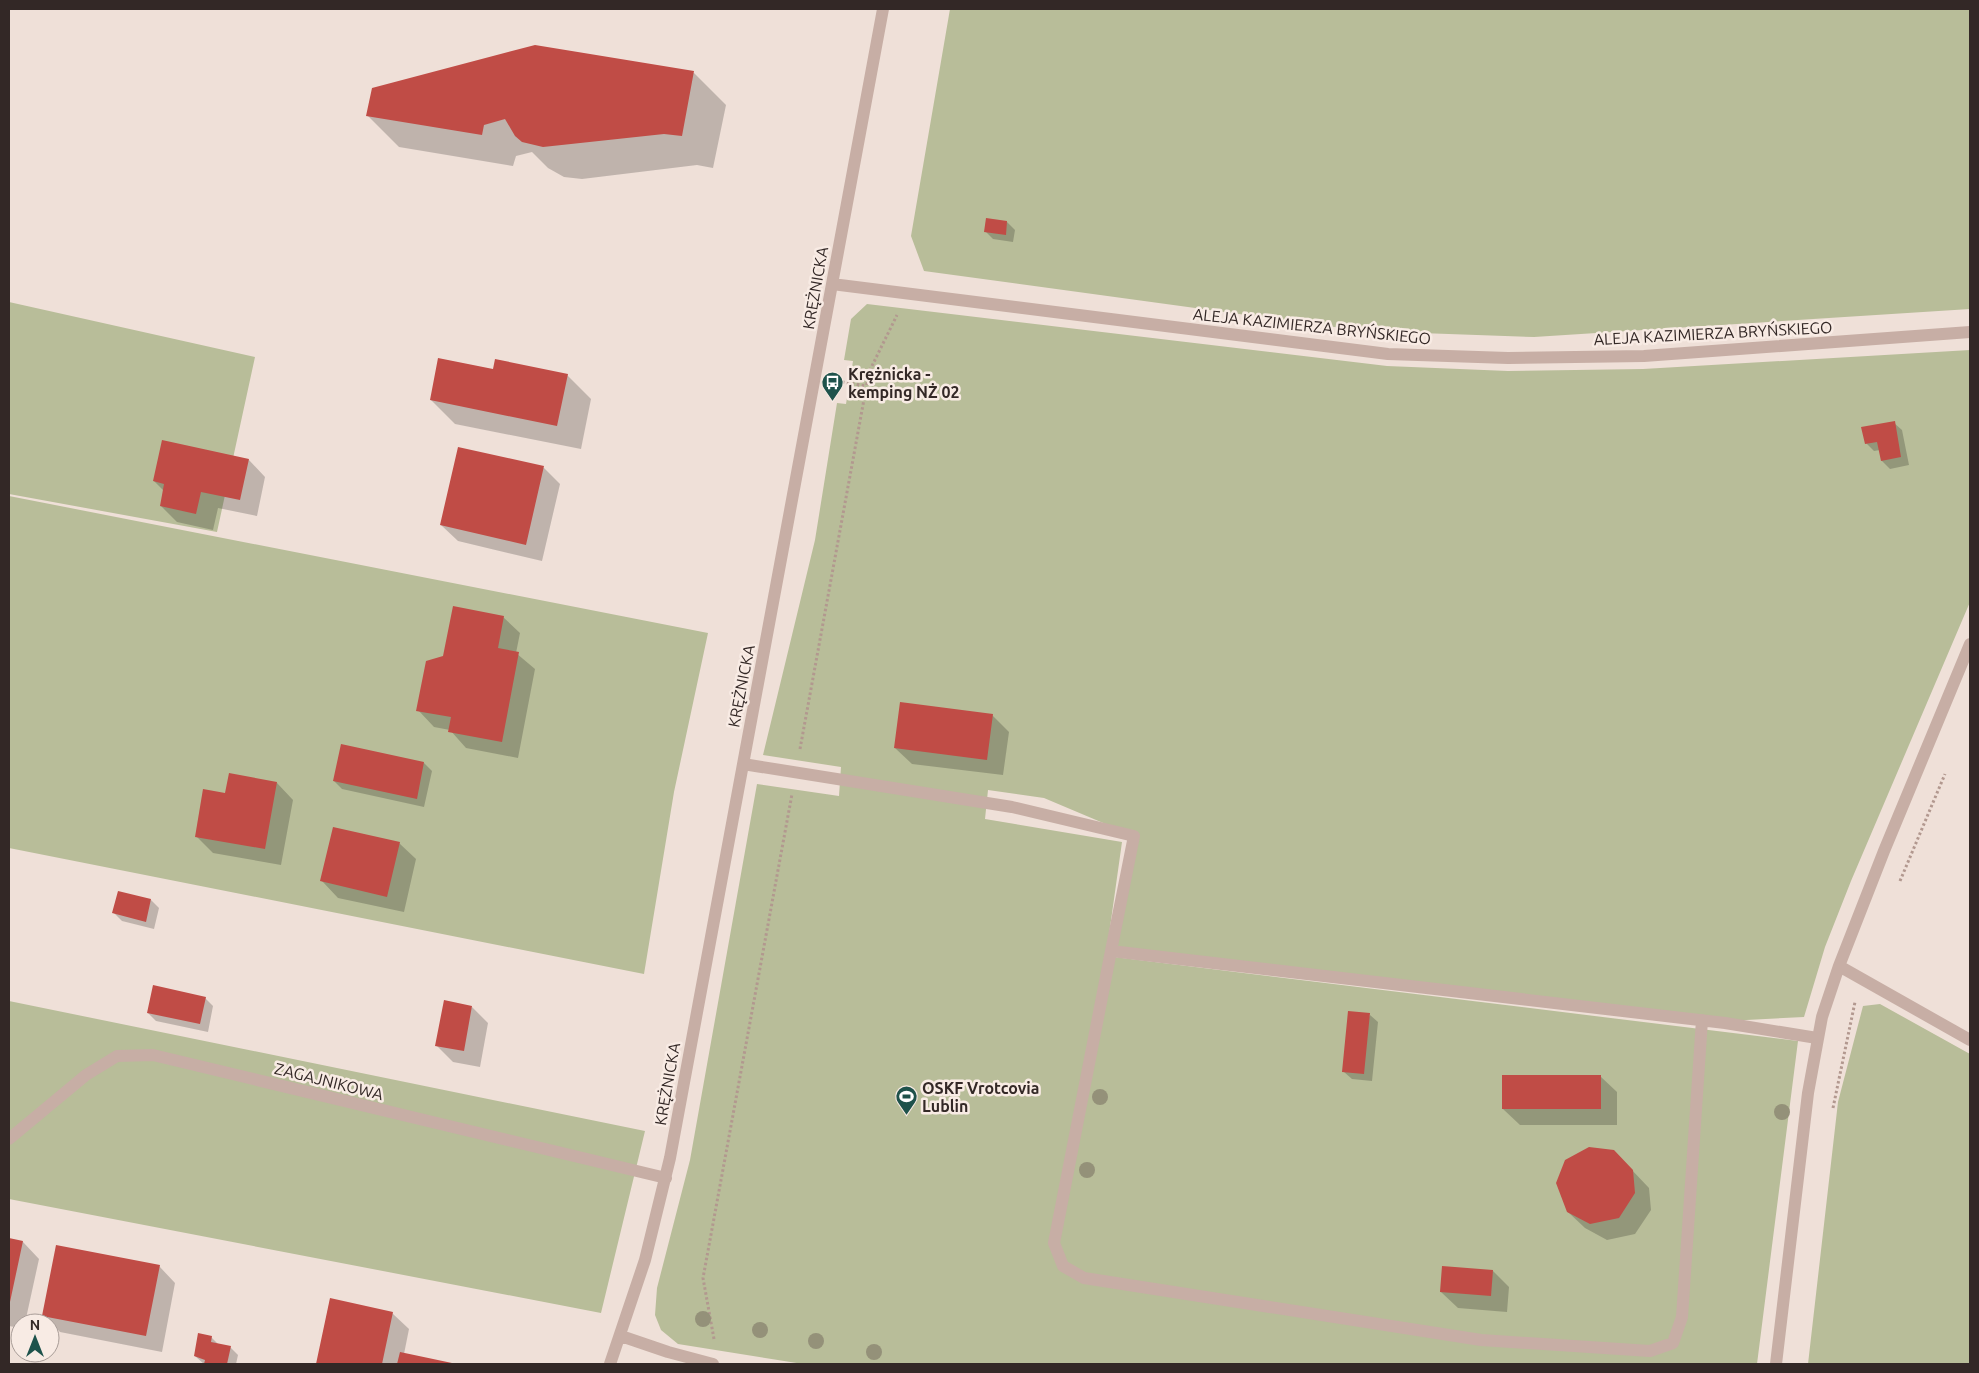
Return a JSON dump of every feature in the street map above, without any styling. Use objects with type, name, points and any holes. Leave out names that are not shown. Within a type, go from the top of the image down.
[{"type":"street","name":"KRĘŻNICKA","points":[[610,1364],[621,1336],[647,1252],[666,1178],[883,9]]},
{"type":"street","name":"ALEJA KAZIMIERZA BRYŃSKIEGO","points":[[832,284],[1379,352],[1490,357],[1644,356],[1970,332]]},
{"type":"street","points":[[1776,1364],[1808,1093],[1817,1038],[1839,966],[1970,644]]},
{"type":"street","points":[[743,764],[1012,807],[1134,836],[1054,1243],[1063,1266],[1084,1278],[1481,1340],[1650,1351],[1673,1343],[1682,1317],[1702,1020]]},
{"type":"street","points":[[1111,951],[1702,1020],[1817,1038]]},
{"type":"street","points":[[1839,966],[1970,1040]]},
{"type":"street","name":"ZAGAJNIKOWA","points":[[9,1139],[86,1075],[117,1056],[153,1055],[666,1178]]},
{"type":"street","points":[[621,1336],[668,1352],[713,1364]]},
{"type":"path","points":[[715,1345],[703,1278],[866,386],[869,372],[908,293]]},
{"type":"path","points":[[834,380],[866,386]]},
{"type":"path","points":[[1898,886],[1947,767]]},
{"type":"path","points":[[1833,1109],[1861,978]]},
{"type":"green space","points":[[950,9],[1970,9],[1970,309],[1534,337],[1364,331],[924,271],[911,236]]},
{"type":"green space","points":[[9,302],[255,357],[217,532],[9,494]]},
{"type":"green space","points":[[867,304],[1387,366],[1508,371],[1643,369],[1970,350],[1970,602],[1851,881],[1825,947],[1804,1017],[1727,1021],[1111,951],[1134,836],[1044,798],[988,790],[985,819],[1122,842],[1106,956],[1798,1041],[1757,1364],[803,1364],[678,1344],[661,1330],[655,1315],[657,1288],[690,1160],[757,784],[839,796],[841,767],[763,755],[815,540],[837,403],[846,404],[853,361],[844,360],[851,319]]},
{"type":"green space","points":[[9,496],[708,633],[674,792],[644,974],[9,848]]},
{"type":"green space","points":[[9,1001],[645,1131],[601,1313],[9,1199]]},
{"type":"green space","points":[[1880,1004],[1970,1054],[1970,1364],[1808,1364],[1838,1102],[1863,1006]]},
{"type":"building","points":[[535,45],[694,71],[682,136],[664,134],[543,147],[522,142],[515,136],[505,119],[484,125],[482,135],[366,116],[372,88]]},
{"type":"building","points":[[986,218],[1007,221],[1006,235],[984,232]]},
{"type":"building","points":[[438,358],[493,369],[495,359],[568,374],[557,426],[430,400]]},
{"type":"building","points":[[1895,421],[1901,457],[1881,461],[1877,442],[1865,444],[1861,427]]},
{"type":"building","points":[[162,440],[249,459],[240,500],[201,492],[196,514],[160,506],[164,484],[153,481]]},
{"type":"building","points":[[458,447],[544,466],[526,545],[440,525]]},
{"type":"building","points":[[453,606],[504,616],[498,648],[519,652],[502,742],[448,732],[451,717],[416,711],[426,661],[443,656]]},
{"type":"building","points":[[900,702],[993,714],[987,760],[894,748]]},
{"type":"building","points":[[341,744],[424,762],[417,799],[333,781]]},
{"type":"building","points":[[229,773],[277,782],[265,849],[195,837],[203,789],[225,793]]},
{"type":"building","points":[[333,827],[400,842],[387,897],[320,881]]},
{"type":"building","points":[[118,891],[151,899],[146,922],[112,913]]},
{"type":"building","points":[[153,985],[206,997],[200,1024],[147,1013]]},
{"type":"building","points":[[444,1000],[472,1006],[464,1051],[435,1046]]},
{"type":"building","points":[[1348,1011],[1370,1013],[1364,1074],[1342,1072]]},
{"type":"building","points":[[1502,1075],[1601,1075],[1601,1109],[1502,1109]]},
{"type":"building","points":[[1589,1147],[1614,1150],[1633,1170],[1635,1193],[1619,1218],[1590,1224],[1567,1212],[1556,1183],[1565,1160]]},
{"type":"building","points":[[9,1238],[23,1241],[10,1302],[9,1302]]},
{"type":"building","points":[[56,1245],[160,1265],[146,1336],[60,1319],[60,1313],[43,1313]]},
{"type":"building","points":[[1442,1266],[1493,1270],[1491,1296],[1440,1292]]},
{"type":"building","points":[[330,1298],[393,1312],[382,1364],[316,1364]]},
{"type":"building","points":[[198,1333],[212,1336],[211,1342],[231,1346],[227,1364],[204,1364],[205,1360],[194,1356]]},
{"type":"building","points":[[400,1352],[452,1363],[452,1364],[397,1364]]},
{"type":"place","name":"Krężnicka - kemping NŻ 02","points":[[832,402]]},
{"type":"place","name":"OSKF Vrotcovia Lublin","points":[[906,1116]]}]
